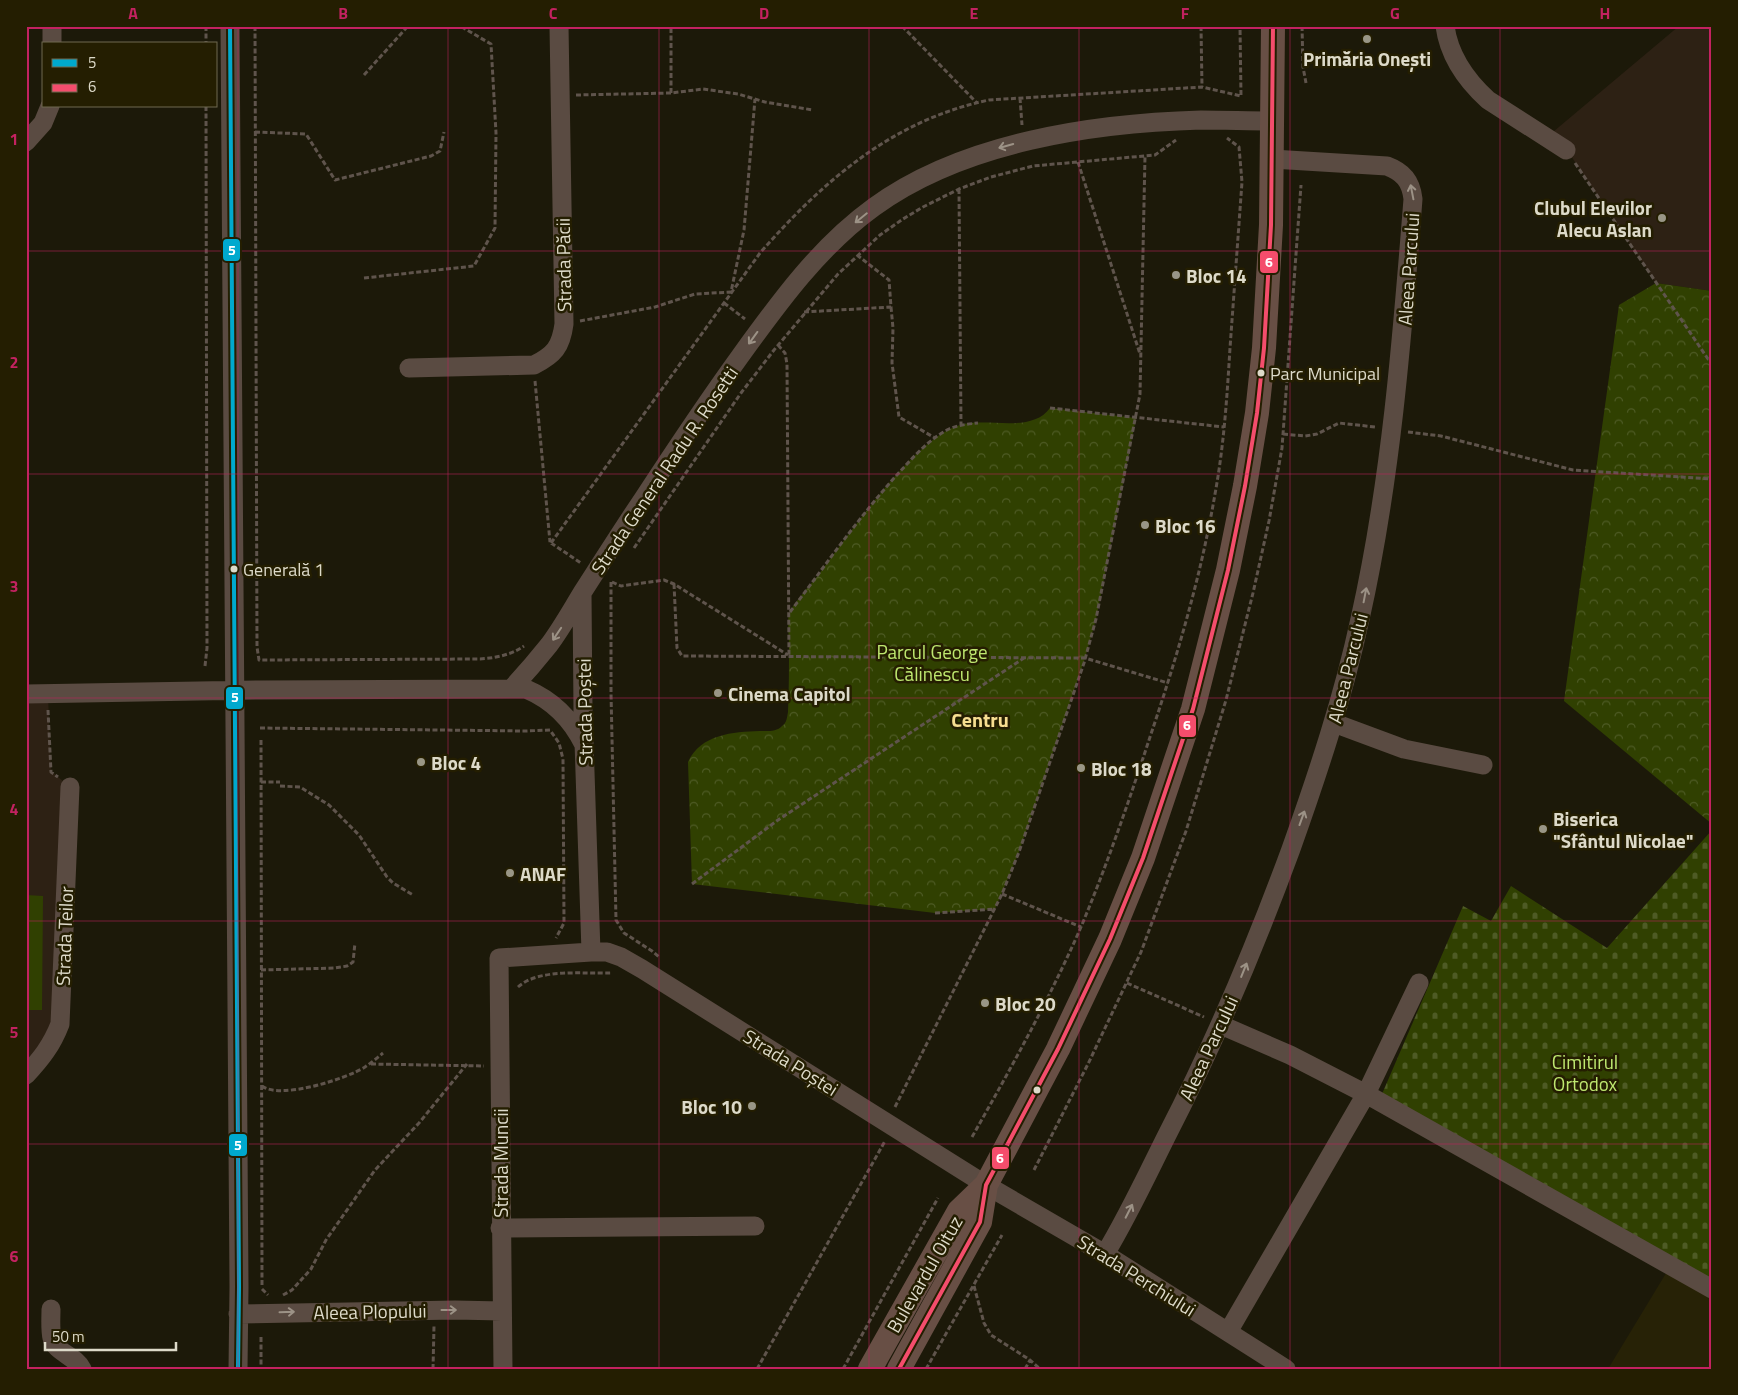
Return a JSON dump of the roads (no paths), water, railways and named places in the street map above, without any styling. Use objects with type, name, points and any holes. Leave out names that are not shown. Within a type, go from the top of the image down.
[{"type":"main road","name":"Bulevardul Oituz","points":[[870,1369],[959,1211],[986,1185],[1058,1049],[1114,930],[1143,858],[1193,709],[1228,570],[1245,486],[1256,413],[1264,339],[1271,225],[1273,26]]},
{"type":"main road","name":"Bulevardul Oituz","points":[[899,1369],[980,1222],[986,1185]]},
{"type":"street","points":[[52,26],[52,42]]},
{"type":"street","points":[[230,26],[238,1369]]},
{"type":"street","name":"Strada Păcii","points":[[409,368],[534,365],[545,360],[557,349],[563,338],[559,26]]},
{"type":"street","points":[[1445,26],[1457,63],[1477,90],[1488,100],[1566,150]]},
{"type":"street","points":[[26,142],[43,123],[49,108]]},
{"type":"street","name":"Strada General Radu R. Rosetti","points":[[512,688],[550,644],[704,407],[766,320],[799,279],[837,239],[874,207],[904,187],[929,174],[998,148],[1053,136],[1104,128],[1173,121],[1273,121]]},
{"type":"street","name":"Aleea Parcului","points":[[1106,1254],[1176,1118],[1221,1025],[1276,889],[1317,778],[1334,723],[1360,619],[1382,503],[1405,309],[1413,199],[1411,185],[1400,173],[1387,166],[1272,159]]},
{"type":"street","name":"Strada Poștei","points":[[582,593],[584,745],[591,952]]},
{"type":"street","points":[[26,694],[512,688]]},
{"type":"street","name":"Strada Poștei","points":[[512,688],[526,689],[555,706],[574,727],[584,745]]},
{"type":"street","points":[[1334,723],[1404,749],[1483,765]]},
{"type":"street","name":"Strada Teilor","points":[[26,1074],[45,1054],[60,1024],[70,787]]},
{"type":"street","name":"Strada Poștei","points":[[498,958],[591,952],[607,952],[616,955],[642,969],[986,1185]]},
{"type":"street","name":"Strada Muncii","points":[[498,958],[503,1369]]},
{"type":"street","points":[[1228,1332],[1366,1094],[1419,983]]},
{"type":"street","points":[[1221,1025],[1290,1055],[1366,1094],[1712,1288]]},
{"type":"street","name":"Strada Perchiului","points":[[986,1185],[1106,1254],[1286,1369]]},
{"type":"street","points":[[500,1228],[755,1226]]},
{"type":"street","points":[[51,1309],[52,1339],[55,1345],[78,1363],[82,1369]]},
{"type":"street","name":"Aleea Plopului","points":[[238,1314],[435,1310],[502,1312]]},
{"type":"place","name":"Primăria Onești","points":[[1367,39]]},
{"type":"place","name":"Clubul Elevilor Alecu Aslan","points":[[1662,218]]},
{"type":"place","name":"Bloc 14","points":[[1176,275]]},
{"type":"place","name":"Parc Municipal","points":[[1261,373]]},
{"type":"place","name":"Bloc 16","points":[[1145,525]]},
{"type":"place","name":"Generală 1","points":[[234,569]]},
{"type":"place","name":"Cinema Capitol","points":[[718,693]]},
{"type":"place","name":"Bloc 4","points":[[421,762]]},
{"type":"place","name":"Bloc 18","points":[[1081,768]]},
{"type":"place","name":"Biserica \"Sfântul Nicolae\"","points":[[1543,829]]},
{"type":"place","name":"ANAF","points":[[510,873]]},
{"type":"place","name":"Bloc 20","points":[[985,1003]]},
{"type":"place","name":"Bloc 10","points":[[752,1106]]},
{"type":"district","name":"Centru","points":[[980,719]]},
{"type":"park label","name":"Parcul George Călinescu","points":[[932,662]]},
{"type":"park label","name":"Cimitirul Ortodox","points":[[1585,1072]]}]
